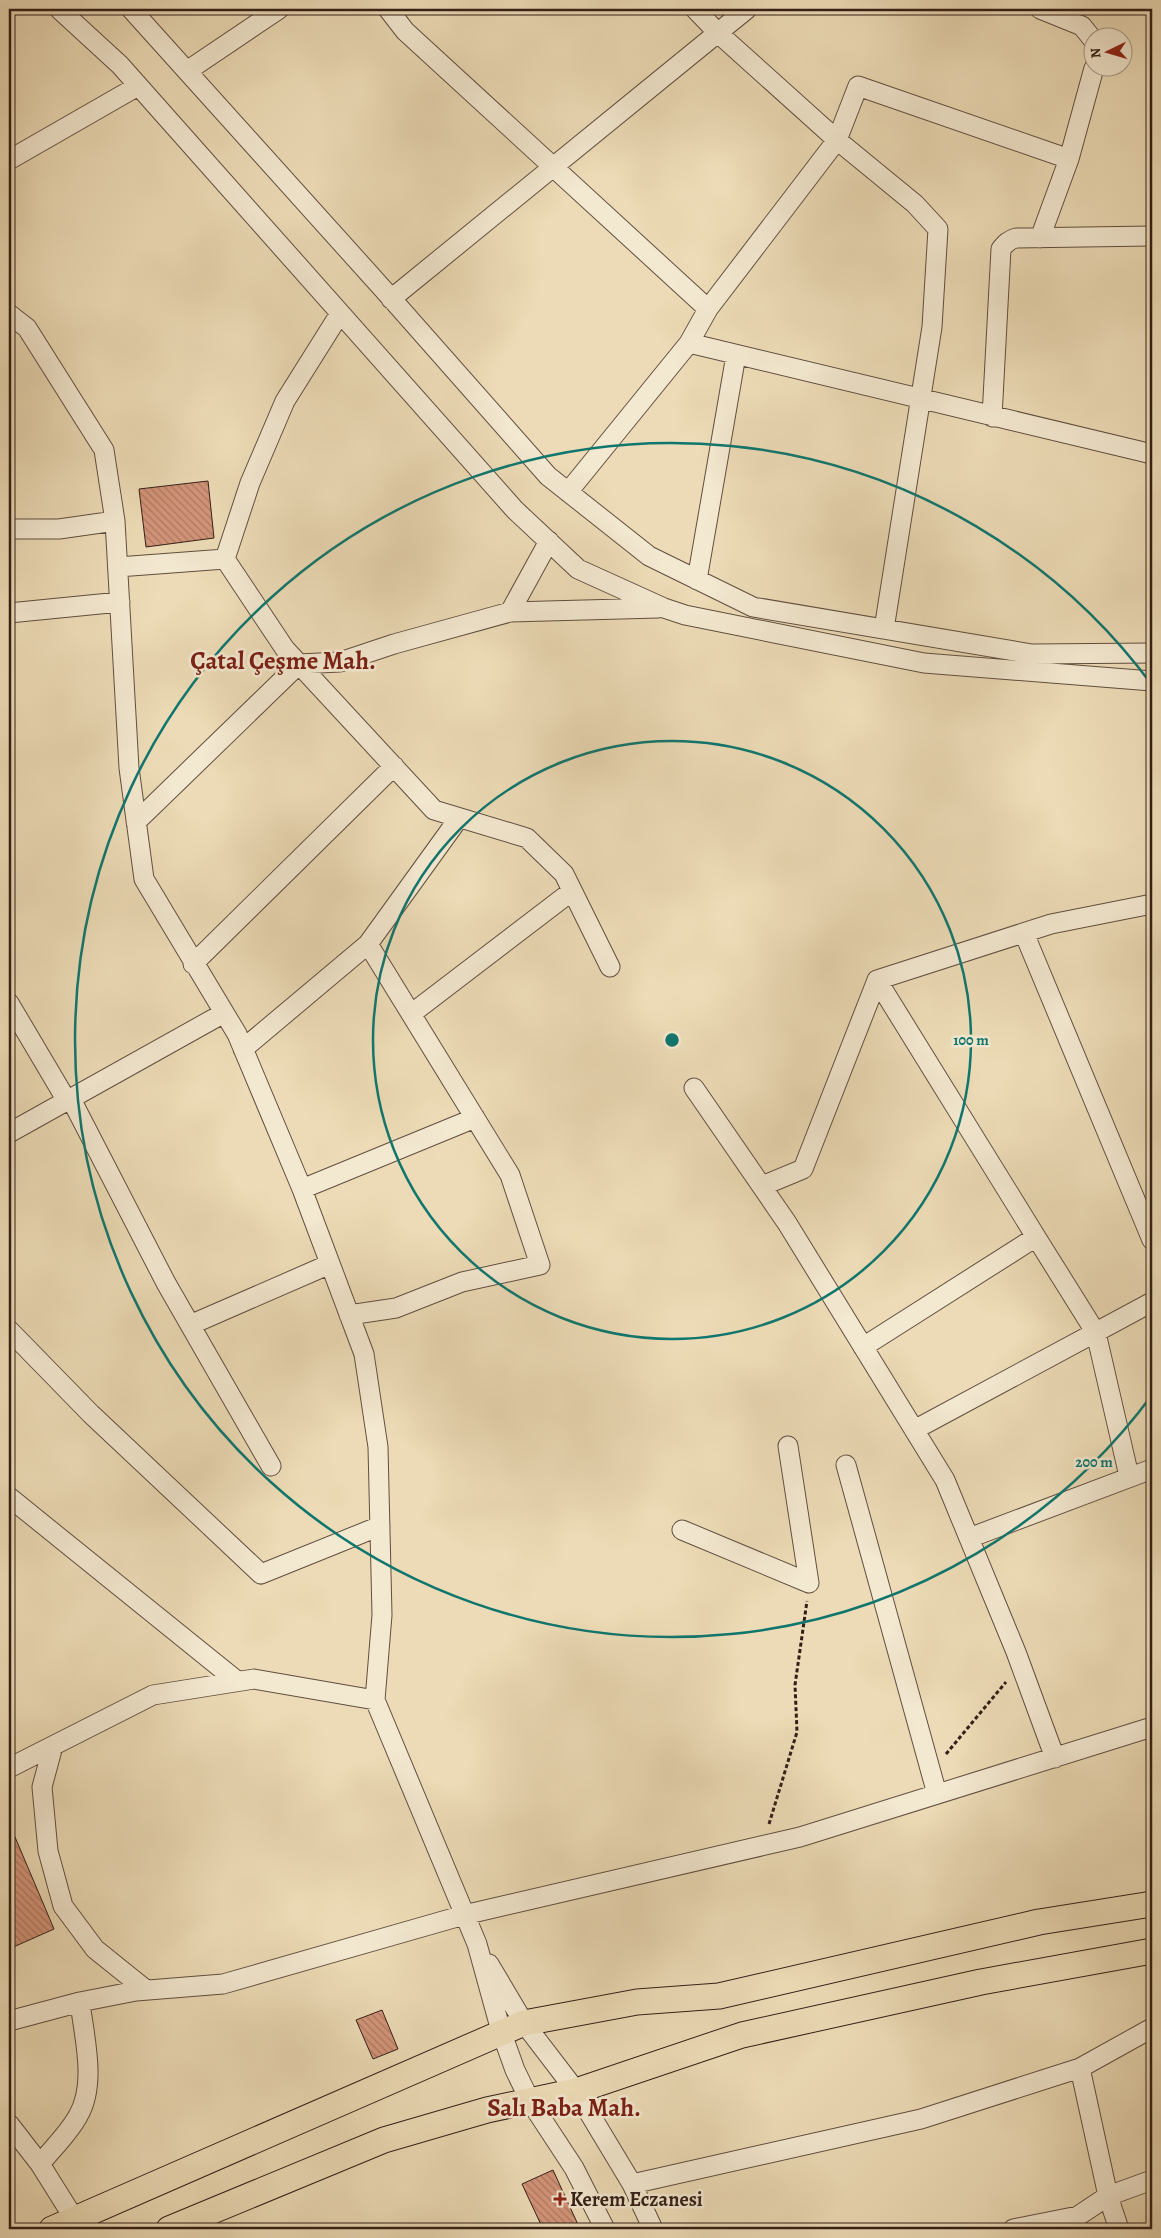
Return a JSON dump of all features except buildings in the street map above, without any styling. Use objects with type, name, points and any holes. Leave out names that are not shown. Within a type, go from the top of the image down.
[{"type":"main road","points":[[52,2229],[420,2070],[524,2022],[637,2002],[719,1996],[1039,1922],[1152,1904]]},
{"type":"main road","points":[[169,2229],[384,2140],[444,2121],[576,2091],[742,2035],[981,1982],[1152,1951]]},
{"type":"street","points":[[59,9],[120,65],[339,315],[515,510],[578,569],[664,608],[686,615],[924,663],[1152,681]]},
{"type":"street","points":[[131,9],[548,476],[649,556],[753,607],[1032,654],[1152,653]]},
{"type":"street","points":[[187,71],[279,9]]},
{"type":"street","points":[[388,9],[405,31],[708,309]]},
{"type":"street","points":[[695,9],[718,33],[838,140],[915,204],[938,230],[932,327],[884,629]]},
{"type":"street","points":[[391,299],[747,9]]},
{"type":"street","points":[[1040,9],[1084,28]]},
{"type":"street","points":[[1040,238],[1070,160],[1091,78]]},
{"type":"street","points":[[9,160],[138,86]]},
{"type":"street","points":[[568,492],[689,343],[708,309],[838,140],[858,86],[1070,160]]},
{"type":"street","points":[[992,417],[1001,249],[1009,240],[1152,236]]},
{"type":"street","points":[[9,314],[27,328],[104,450],[115,520],[129,768],[144,879],[224,1013],[243,1049],[302,1189],[364,1354],[378,1447],[382,1614],[375,1700],[477,1944],[524,2022],[576,2091],[632,2184],[653,2229]]},
{"type":"street","points":[[225,559],[250,483],[285,401],[339,315]]},
{"type":"street","points":[[689,343],[1152,454]]},
{"type":"street","points":[[697,580],[736,355]]},
{"type":"street","points":[[9,529],[59,529],[115,520]]},
{"type":"street","points":[[510,612],[549,541]]},
{"type":"street","points":[[118,567],[225,559]]},
{"type":"street","points":[[225,559],[286,649],[434,810],[527,838],[564,874],[610,967]]},
{"type":"street","points":[[9,613],[120,602]]},
{"type":"street","points":[[136,822],[299,664],[340,662],[394,644],[510,612],[595,608],[664,608]]},
{"type":"street","points":[[194,964],[394,766]]},
{"type":"street","points":[[243,1049],[368,944],[459,818]]},
{"type":"street","points":[[411,1014],[572,891]]},
{"type":"street","points":[[877,980],[1051,924],[1152,904]]},
{"type":"street","points":[[1024,933],[1152,1237]]},
{"type":"street","points":[[349,1315],[396,1308],[462,1282],[540,1265],[510,1176],[368,944]]},
{"type":"street","points":[[762,1186],[803,1169],[877,980]]},
{"type":"street","points":[[877,980],[1096,1333],[1130,1476]]},
{"type":"street","points":[[9,1003],[69,1100],[166,1283],[271,1466]]},
{"type":"street","points":[[9,1133],[224,1013]]},
{"type":"street","points":[[694,1088],[787,1223],[945,1480],[1021,1665],[1055,1758]]},
{"type":"street","points":[[302,1189],[475,1118]]},
{"type":"street","points":[[863,1347],[1036,1237]]},
{"type":"street","points":[[190,1325],[330,1264]]},
{"type":"street","points":[[914,1430],[1152,1302]]},
{"type":"street","points":[[9,1330],[91,1414],[261,1574],[380,1526]]},
{"type":"street","points":[[788,1446],[809,1583]]},
{"type":"street","points":[[846,1465],[937,1794]]},
{"type":"street","points":[[969,1538],[1152,1468]]},
{"type":"street","points":[[9,1497],[237,1682]]},
{"type":"street","points":[[682,1530],[809,1583]]},
{"type":"street","points":[[9,1768],[153,1695],[254,1679],[375,1700]]},
{"type":"street","points":[[9,2021],[80,2002],[146,1990],[223,1984],[464,1915],[800,1837],[1152,1727]]},
{"type":"street","points":[[53,1746],[42,1787],[48,1851],[63,1906],[95,1949],[146,1990]]},
{"type":"street","points":[[477,1944],[501,2031],[515,2070],[530,2101],[574,2168],[605,2229]]},
{"type":"street","points":[[40,2164],[78,2117],[86,2095],[87,2070],[80,2002]]},
{"type":"street","points":[[632,2184],[922,2119],[1080,2068],[1152,2028]]},
{"type":"street","points":[[1080,2068],[1108,2196],[1119,2229]]},
{"type":"street","points":[[9,2124],[40,2164],[76,2220]]},
{"type":"street","points":[[1013,2229],[1078,2216],[1108,2196],[1152,2180]]},
{"type":"path","points":[[762,1846],[797,1732],[795,1685],[809,1583]]},
{"type":"path","points":[[931,1772],[1021,1665]]},
{"type":"place","name":"Kerem Eczanesi","points":[[560,2199]]},
{"type":"district","name":"Çatal Çeşme Mah.","points":[[283,661]]},
{"type":"district","name":"Salı Baba Mah.","points":[[564,2108]]}]
